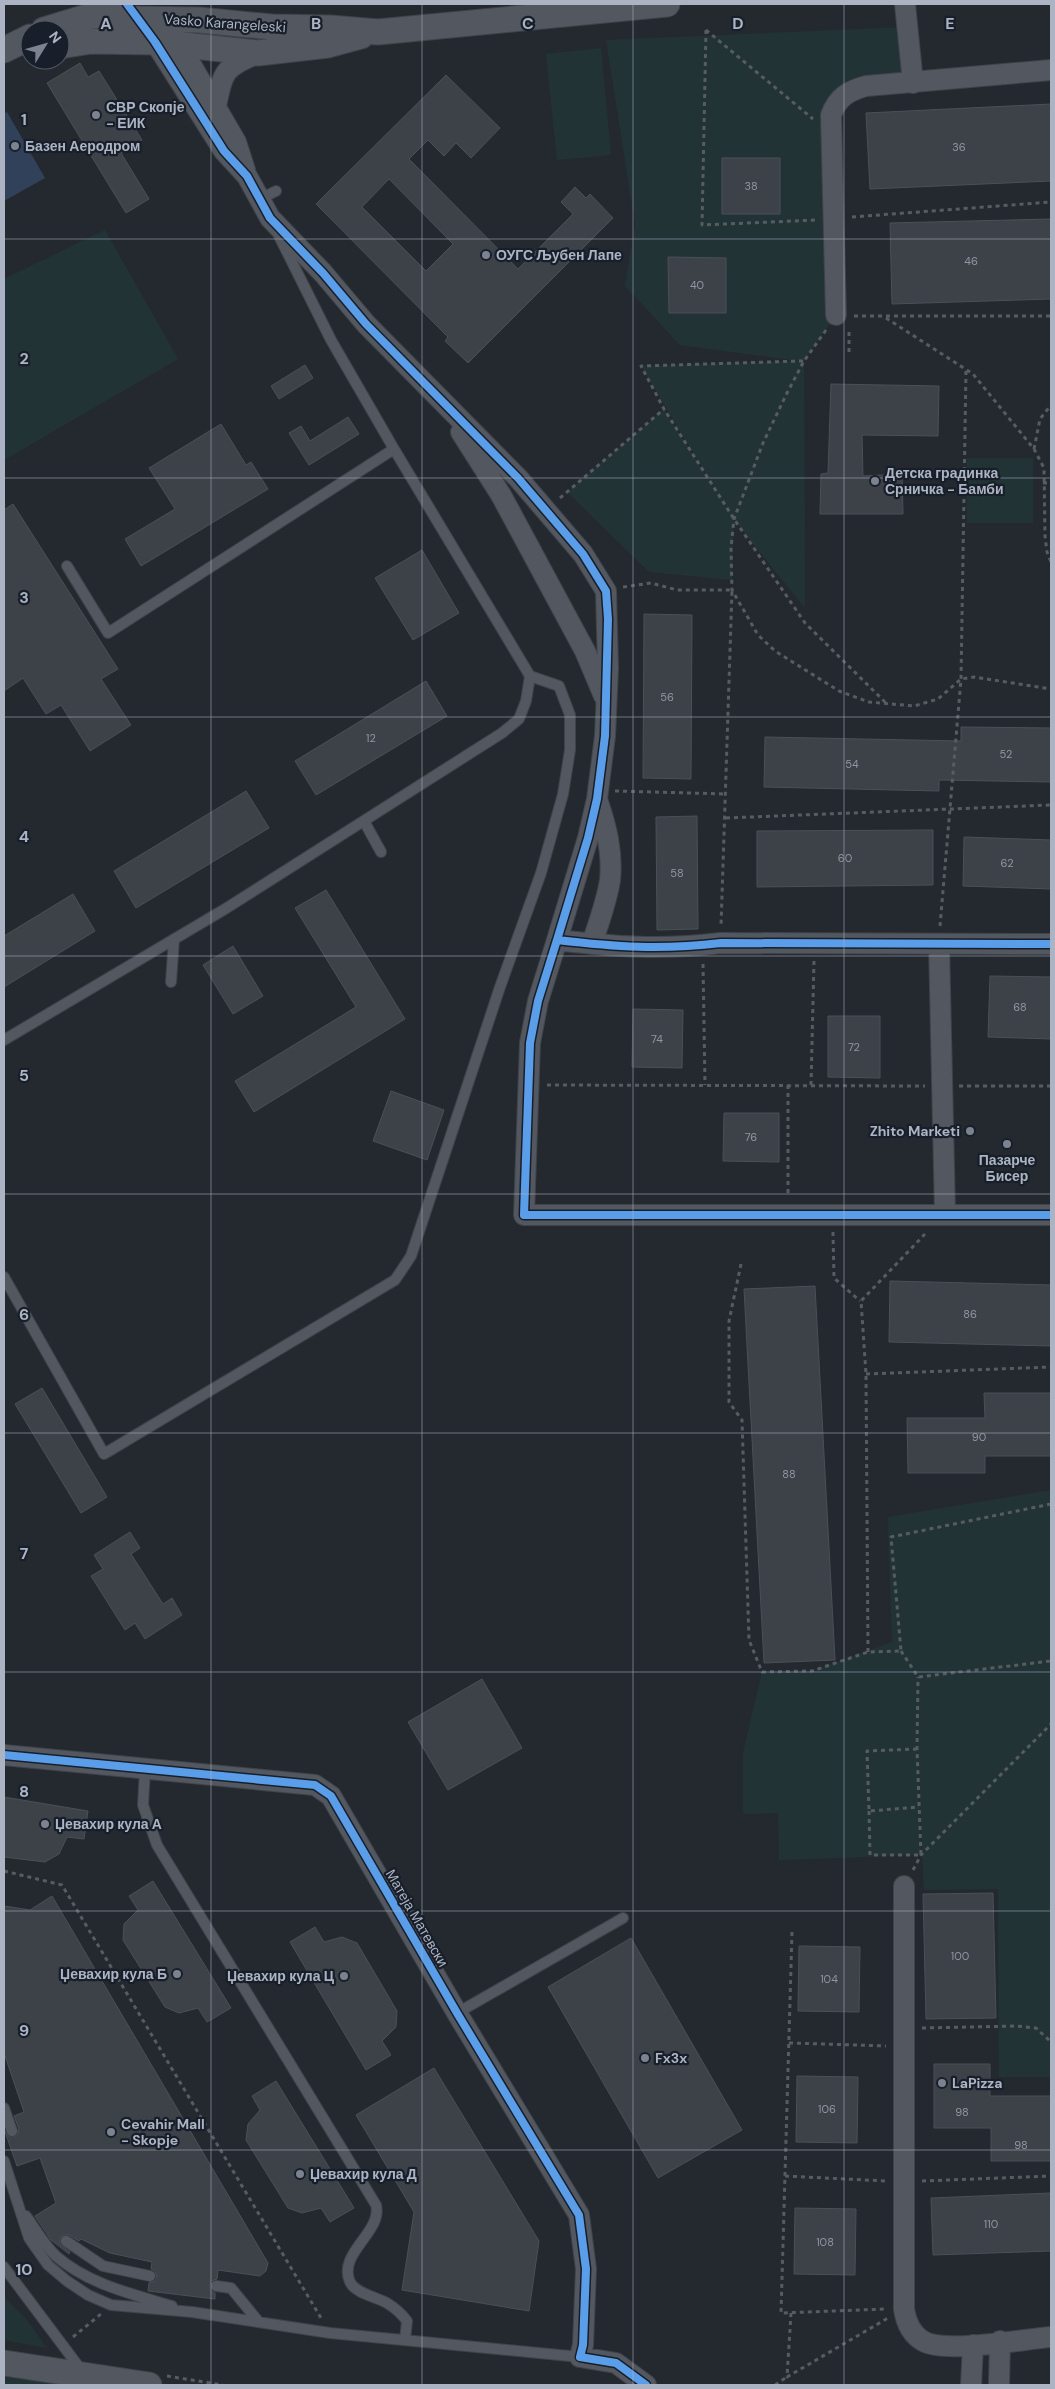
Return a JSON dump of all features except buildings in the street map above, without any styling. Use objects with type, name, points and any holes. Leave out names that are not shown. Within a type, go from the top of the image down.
[{"type":"street","points":[[55,20],[65,4]]},
{"type":"street","name":"Vasko Karangeleski","points":[[70,38],[91,41],[167,43],[258,53],[328,46],[378,32],[543,10],[667,4]]},
{"type":"street","points":[[905,4],[913,83]]},
{"type":"street","points":[[146,11],[167,43],[216,106],[236,142],[247,176]]},
{"type":"street","name":"Vasko Karangeleski","points":[[70,24],[90,16],[146,11],[272,27],[330,28],[378,32]]},
{"type":"street","points":[[167,43],[224,151],[268,195],[270,218],[323,273],[366,324],[518,478],[583,554],[606,591],[608,668],[605,736],[597,795],[588,838],[538,1001],[530,1043],[524,1214],[1051,1214]]},
{"type":"street","name":"Vasko Karangeleski","points":[[4,50],[20,44]]},
{"type":"street","points":[[216,106],[222,77],[232,65],[258,53]]},
{"type":"street","points":[[4,62],[20,58]]},
{"type":"street","points":[[842,316],[834,219],[832,115],[835,105],[842,96],[866,86],[1051,70]]},
{"type":"street","points":[[437,394],[501,495],[585,651],[606,700]]},
{"type":"street","points":[[592,944],[610,881],[610,848],[597,795]]},
{"type":"street","points":[[557,940],[638,948],[814,942],[1051,944]]},
{"type":"street","points":[[939,944],[945,1213]]},
{"type":"street","name":"Матеја Матевски","points":[[4,1755],[315,1785],[331,1796],[457,2013],[579,2215],[586,2269],[583,2345],[580,2357]]},
{"type":"street","points":[[904,1886],[904,2309],[910,2328],[923,2341],[935,2345],[974,2345],[1051,2337]]},
{"type":"street","points":[[1000,2341],[1000,2385]]},
{"type":"street","points":[[971,2385],[974,2345]]},
{"type":"street","points":[[580,2357],[616,2363],[646,2385]]},
{"type":"street","points":[[4,2363],[149,2385]]},
{"type":"lane","points":[[4,1040],[174,939],[502,733],[519,719],[526,702],[530,676],[394,449],[332,340],[270,218]]},
{"type":"lane","points":[[67,566],[108,633],[394,449]]},
{"type":"lane","points":[[4,1277],[104,1454],[394,1280],[411,1256],[500,987],[541,873],[563,794],[570,750],[570,716],[559,686],[530,676]]},
{"type":"lane","points":[[364,821],[381,852]]},
{"type":"lane","points":[[172,982],[174,939]]},
{"type":"lane","points":[[145,1770],[143,1806],[157,1845],[376,2205],[378,2213],[376,2220],[357,2247],[347,2272],[350,2284],[399,2311],[407,2321],[405,2340]]},
{"type":"lane","points":[[457,2013],[623,1918]]},
{"type":"lane","points":[[4,2108],[12,2131]]},
{"type":"lane","points":[[4,2161],[29,2238],[48,2265],[88,2295],[111,2305],[192,2312],[330,2333],[580,2357]]},
{"type":"lane","points":[[20,2209],[55,2255],[83,2275],[120,2290],[192,2312]]},
{"type":"lane","points":[[66,2241],[103,2266],[150,2276]]},
{"type":"lane","points":[[4,2268],[86,2376]]},
{"type":"lane","points":[[216,2286],[231,2288],[258,2321]]},
{"type":"path","points":[[832,134],[706,30],[702,225],[834,219],[1051,202]]},
{"type":"path","points":[[842,316],[1051,316]]},
{"type":"path","points":[[842,316],[849,352]]},
{"type":"path","points":[[705,1085],[712,944],[726,818],[732,590],[730,548],[734,519],[763,443],[804,361],[842,316]]},
{"type":"path","points":[[885,317],[973,374],[1034,450],[1042,462],[1045,536],[1047,552],[1051,562]]},
{"type":"path","points":[[804,361],[641,366],[664,409],[734,519],[805,623],[887,704]]},
{"type":"path","points":[[939,944],[961,679],[966,369]]},
{"type":"path","points":[[1034,450],[1040,419],[1051,405]]},
{"type":"path","points":[[546,510],[664,409]]},
{"type":"path","points":[[1043,483],[1051,483]]},
{"type":"path","points":[[606,591],[642,582],[677,590],[732,590]]},
{"type":"path","points":[[732,590],[758,635],[775,651],[839,691],[869,702],[914,706],[938,699],[961,679],[974,677],[1051,688]]},
{"type":"path","points":[[597,795],[727,794]]},
{"type":"path","points":[[726,818],[1051,805]]},
{"type":"path","points":[[811,1085],[814,942]]},
{"type":"path","points":[[529,1085],[1051,1086]]},
{"type":"path","points":[[788,1085],[788,1214]]},
{"type":"path","points":[[860,1301],[945,1213]]},
{"type":"path","points":[[834,1214],[834,1278],[860,1301],[866,1374],[868,1652]]},
{"type":"path","points":[[741,1264],[729,1321],[729,1402],[742,1420],[750,1640],[762,1672],[812,1671],[868,1652],[900,1650]]},
{"type":"path","points":[[866,1374],[1051,1368]]},
{"type":"path","points":[[921,1855],[917,1749],[918,1677],[900,1650],[891,1537],[1051,1504]]},
{"type":"path","points":[[918,1677],[1051,1661]]},
{"type":"path","points":[[904,1886],[921,1855],[1051,1724]]},
{"type":"path","points":[[917,1749],[867,1751],[870,1856],[921,1855]]},
{"type":"path","points":[[869,1811],[919,1807]]},
{"type":"path","points":[[4,1872],[62,1885],[330,2333]]},
{"type":"path","points":[[792,1932],[781,2314],[904,2309]]},
{"type":"path","points":[[789,2043],[904,2037],[1026,2027],[1036,2028],[1051,2042]]},
{"type":"path","points":[[785,2176],[903,2181],[1051,2176]]},
{"type":"path","points":[[63,2346],[111,2305]]},
{"type":"path","points":[[775,2385],[904,2309]]},
{"type":"path","points":[[787,2377],[791,2313]]},
{"type":"shaded area","points":[[907,27],[913,83],[835,105],[836,315],[804,361],[805,608],[734,520],[732,580],[649,572],[567,492],[664,409],[717,492],[641,366],[799,361],[680,345],[625,286],[635,224],[606,40]]},
{"type":"shaded area","points":[[601,48],[611,155],[557,160],[546,54]]},
{"type":"shaded area","points":[[105,230],[178,359],[4,460],[4,279]]},
{"type":"shaded area","points":[[967,458],[1033,458],[1033,523],[967,523]]},
{"type":"shaded area","points":[[1051,1490],[1051,2077],[999,2077],[998,1889],[924,1890],[917,1733],[921,1855],[779,1860],[778,1813],[743,1814],[743,1753],[762,1672],[812,1671],[892,1642],[888,1517]]},
{"type":"shaded area","points":[[4,2297],[27,2320],[47,2348],[4,2340]]},
{"type":"shaded area","points":[[4,2374],[75,2385],[4,2385]]},
{"type":"water","name":"Базен Аеродром","points":[[7,112],[45,178],[4,201],[4,114]]},
{"type":"cycle path","points":[[127,4],[155,42],[224,151],[247,176],[270,218],[323,273],[366,324],[518,478],[583,554],[606,591],[608,619],[605,736],[597,799],[588,838],[557,940]]},
{"type":"cycle path","points":[[1051,944],[721,943],[658,947],[619,946],[557,940],[538,1001],[530,1043],[524,1215],[1051,1215]]},
{"type":"cycle path","points":[[4,1755],[315,1785],[331,1796],[457,2013],[579,2215],[586,2269],[583,2345],[580,2357],[616,2363],[646,2385]]},
{"type":"place","name":"СВР Скопје - ЕИК","points":[[96,115]]},
{"type":"place","name":"Базен Аеродром","points":[[15,146]]},
{"type":"place","name":"ОУГС Љубен Лапе","points":[[486,255]]},
{"type":"place","name":"Детска градинка Срничка - Бамби","points":[[875,481]]},
{"type":"place","name":"Zhito Marketi","points":[[970,1131]]},
{"type":"place","name":"Пазарче Бисер","points":[[1007,1144]]},
{"type":"place","name":"Џевахир кула А","points":[[45,1824]]},
{"type":"place","name":"Џевахир кула Б","points":[[177,1974]]},
{"type":"place","name":"Џевахир кула Ц","points":[[344,1976]]},
{"type":"place","name":"Fx3x","points":[[645,2058]]},
{"type":"place","name":"LaPizza","points":[[942,2083]]},
{"type":"place","name":"Cevahir Mall - Skopje","points":[[111,2132]]},
{"type":"place","name":"Џевахир кула Д","points":[[300,2174]]}]
